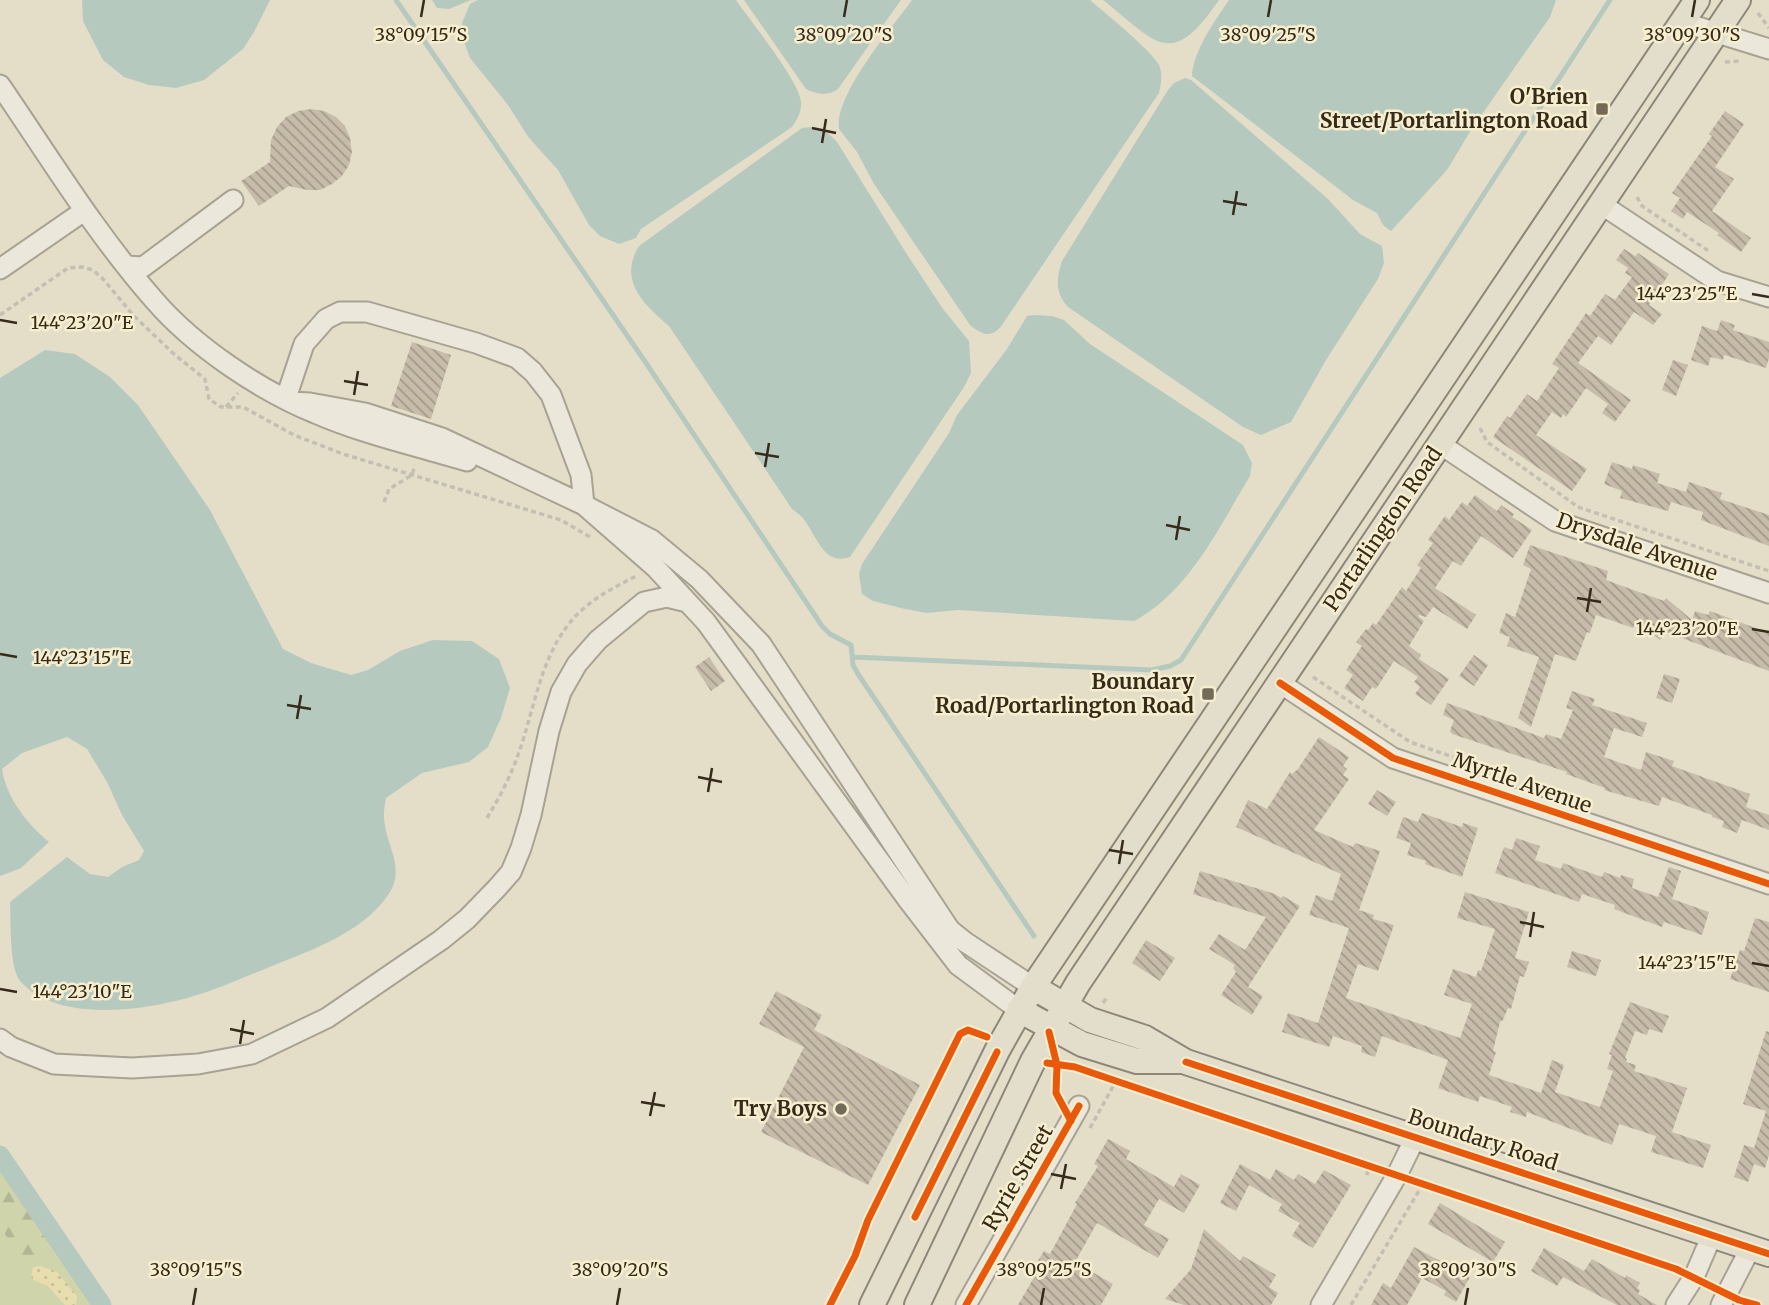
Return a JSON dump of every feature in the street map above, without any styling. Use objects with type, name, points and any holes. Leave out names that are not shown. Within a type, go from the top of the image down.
[{"type":"main road","name":"Portarlington Road","points":[[1019,1010],[1697,0]]},
{"type":"main road","name":"Portarlington Road","points":[[1052,1028],[1078,983],[1717,32],[1748,7]]},
{"type":"main road","name":"Boundary Road","points":[[1033,987],[1090,1020],[1145,1038],[1186,1062],[1760,1250]]},
{"type":"main road","name":"Boundary Road","points":[[1019,1010],[1082,1044],[1137,1061],[1186,1062]]},
{"type":"main road","points":[[872,1305],[1019,1010]]},
{"type":"main road","name":"Ryrie Street","points":[[917,1305],[1052,1028]]},
{"type":"street","points":[[1682,22],[1769,49]]},
{"type":"street","points":[[2,92],[84,211],[156,303],[193,337],[251,380],[289,400],[365,413],[426,432],[584,505],[652,540],[724,603],[761,644],[950,930],[1033,987]]},
{"type":"street","points":[[126,265],[143,267],[233,200]]},
{"type":"street","points":[[1601,204],[1717,281],[1769,297]]},
{"type":"street","points":[[0,269],[84,211]]},
{"type":"street","points":[[289,400],[304,344],[326,319],[341,312],[367,312],[495,349],[517,358],[551,394],[581,475],[584,505],[631,544],[706,622],[958,965],[1019,1010]]},
{"type":"street","name":"Drysdale Avenue","points":[[1440,444],[1555,521],[1769,593]]},
{"type":"street","points":[[0,1039],[11,1047],[54,1064],[132,1068],[171,1066],[252,1054],[327,1018],[442,940],[467,919],[511,872],[531,816],[546,742],[561,692],[577,664],[597,640],[644,603],[667,597],[688,602]]},
{"type":"street","name":"Myrtle Avenue","points":[[1280,682],[1393,758],[1769,884]]},
{"type":"street","name":"Ryrie Street","points":[[966,1305],[1079,1106]]},
{"type":"street","points":[[1321,1305],[1397,1175],[1416,1136]]},
{"type":"street","points":[[1676,1305],[1694,1277],[1712,1235]]},
{"type":"street","points":[[1721,1305],[1760,1250]]},
{"type":"path","points":[[1748,7],[1769,29]]},
{"type":"path","points":[[1725,62],[1741,61],[1751,64]]},
{"type":"path","points":[[1637,197],[1642,206],[1720,258]]},
{"type":"path","points":[[1480,428],[1487,442],[1578,507],[1769,571]]},
{"type":"path","points":[[1313,677],[1410,742],[1461,759]]},
{"type":"path","points":[[1102,1003],[1107,997]]},
{"type":"path","points":[[1106,1077],[1130,1085]]},
{"type":"path","points":[[1355,1161],[1435,1188]]},
{"type":"path","points":[[1367,1175],[1368,1166]]},
{"type":"path","points":[[1351,1305],[1423,1184]]},
{"type":"green space","points":[[0,1169],[92,1305],[0,1305]]},
{"type":"green space","points":[[0,1169],[57,1254],[44,1263],[32,1266],[21,1264],[18,1253],[0,1227]]},
{"type":"sand","points":[[40,1266],[57,1272],[77,1296],[76,1305],[65,1305],[48,1286],[33,1280],[33,1267]]},
{"type":"shaded area","points":[[82,0],[270,0],[243,49],[204,80],[176,88],[149,85],[124,77],[103,60],[83,21]]},
{"type":"shaded area","points":[[432,0],[471,0],[449,9],[437,8]]},
{"type":"shaded area","points":[[478,0],[736,0],[792,80],[801,102],[800,112],[792,127],[641,229],[636,238],[619,244],[600,236],[589,225],[558,170],[529,138],[508,105],[470,58],[462,36],[462,23],[470,4]]},
{"type":"shaded area","points":[[744,0],[901,0],[838,89],[822,94],[806,89]]},
{"type":"shaded area","points":[[912,0],[1090,0],[1147,50],[1160,68],[1159,93],[1002,325],[990,334],[982,333],[970,325],[874,184],[857,152],[839,129],[845,98],[866,62]]},
{"type":"shaded area","points":[[1103,0],[1219,0],[1188,36],[1176,42],[1164,43],[1151,38]]},
{"type":"shaded area","points":[[1229,0],[1556,0],[1550,17],[1471,130],[1447,170],[1391,231],[1383,225],[1377,213],[1353,200],[1192,76],[1200,47]]},
{"type":"shaded area","points":[[1185,78],[1191,80],[1328,199],[1360,234],[1382,246],[1384,263],[1378,279],[1326,360],[1291,422],[1261,435],[1243,427],[1068,307],[1059,291],[1062,261],[1168,90],[1174,83]]},
{"type":"shaded area","points":[[811,127],[828,133],[837,142],[943,309],[969,341],[971,373],[964,387],[850,557],[841,559],[828,554],[822,548],[804,519],[792,509],[669,326],[650,309],[636,290],[631,270],[639,246],[802,128]]},
{"type":"shaded area","points":[[1027,316],[1064,320],[1090,344],[1243,445],[1252,463],[1250,476],[1187,576],[1154,609],[1134,621],[958,610],[926,613],[873,601],[862,594],[859,574],[862,564],[949,433],[957,415],[1007,349]]},
{"type":"shaded area","points":[[45,350],[75,354],[110,377],[138,405],[210,510],[283,649],[311,663],[351,675],[368,670],[400,651],[433,640],[472,641],[499,659],[510,688],[488,747],[469,762],[422,773],[386,798],[385,825],[396,875],[388,895],[365,919],[351,930],[320,946],[227,984],[191,997],[140,1008],[85,1009],[60,1004],[38,995],[20,981],[16,974],[11,943],[10,902],[67,857],[90,874],[108,877],[139,860],[144,851],[87,749],[67,737],[22,753],[2,769],[13,800],[33,827],[49,842],[21,868],[0,876],[0,378]]},
{"type":"building","points":[[311,109],[336,117],[345,126],[352,152],[349,165],[342,176],[320,190],[289,186],[259,206],[241,181],[270,162],[271,140],[286,117]]},
{"type":"building","points":[[1725,111],[1744,124],[1715,167],[1734,179],[1712,211],[1751,238],[1741,252],[1717,235],[1719,233],[1687,212],[1683,219],[1671,211],[1680,198],[1672,193],[1712,136],[1709,134]]},
{"type":"building","points":[[1624,249],[1635,256],[1638,253],[1669,274],[1649,305],[1662,314],[1653,325],[1634,312],[1611,345],[1598,336],[1578,363],[1631,400],[1615,422],[1602,413],[1608,404],[1586,388],[1566,417],[1563,414],[1561,418],[1552,412],[1536,435],[1587,469],[1572,491],[1493,437],[1527,394],[1537,401],[1559,368],[1552,364],[1586,313],[1590,316],[1605,294],[1615,300],[1632,277],[1625,273],[1628,268],[1616,260]]},
{"type":"building","points":[[1721,320],[1735,325],[1733,330],[1769,342],[1766,368],[1724,355],[1723,360],[1711,357],[1708,366],[1691,360],[1702,326],[1717,331]]},
{"type":"building","points":[[412,342],[451,355],[431,419],[391,406]]},
{"type":"building","points":[[1673,360],[1688,365],[1676,396],[1662,390]]},
{"type":"building","points":[[1612,462],[1632,469],[1633,465],[1660,474],[1657,483],[1686,492],[1689,482],[1722,493],[1720,499],[1769,515],[1769,546],[1701,520],[1703,512],[1671,502],[1668,511],[1620,498],[1622,491],[1604,484]]},
{"type":"building","points":[[1475,495],[1497,511],[1501,505],[1514,514],[1512,517],[1532,530],[1513,558],[1481,536],[1461,566],[1453,561],[1435,588],[1476,615],[1467,629],[1433,607],[1426,617],[1418,616],[1424,621],[1409,646],[1421,655],[1419,659],[1449,679],[1431,705],[1415,694],[1420,687],[1414,682],[1418,677],[1394,661],[1376,689],[1372,687],[1363,701],[1344,688],[1353,675],[1346,670],[1362,646],[1356,642],[1373,623],[1376,625],[1402,587],[1406,591],[1421,568],[1417,565],[1433,543],[1428,540],[1445,516],[1449,520],[1462,502],[1467,506]]},
{"type":"building","points":[[1530,545],[1608,571],[1606,580],[1664,601],[1666,598],[1692,620],[1695,611],[1708,615],[1710,611],[1769,633],[1769,671],[1666,632],[1660,640],[1636,620],[1633,628],[1596,615],[1576,661],[1555,654],[1531,727],[1518,718],[1539,657],[1507,646],[1510,637],[1499,633],[1506,613],[1515,617],[1531,569],[1523,565]]},
{"type":"building","points":[[1474,655],[1488,665],[1474,686],[1459,676]]},
{"type":"building","points":[[709,657],[725,681],[711,691],[695,667]]},
{"type":"building","points":[[1664,674],[1680,679],[1672,703],[1656,698]]},
{"type":"building","points":[[1572,691],[1595,699],[1592,705],[1647,723],[1642,737],[1614,728],[1604,757],[1641,770],[1646,752],[1674,761],[1672,766],[1750,794],[1746,807],[1769,815],[1769,830],[1742,820],[1737,833],[1722,827],[1724,821],[1712,815],[1662,797],[1659,806],[1604,790],[1605,788],[1566,774],[1567,772],[1452,734],[1450,731],[1454,720],[1443,715],[1447,703],[1544,738],[1546,734],[1561,739],[1573,710],[1566,708]]},
{"type":"building","points":[[1319,737],[1349,757],[1343,766],[1347,769],[1343,775],[1349,779],[1314,830],[1353,847],[1355,843],[1380,851],[1359,910],[1374,915],[1373,919],[1394,925],[1378,971],[1358,964],[1346,998],[1460,1038],[1472,1004],[1444,995],[1453,969],[1476,977],[1478,970],[1481,971],[1495,929],[1457,918],[1465,892],[1529,912],[1515,958],[1529,962],[1524,977],[1520,976],[1511,1009],[1508,1008],[1500,1022],[1493,1051],[1496,1052],[1489,1075],[1541,1093],[1552,1060],[1564,1065],[1555,1092],[1600,1107],[1613,1071],[1607,1069],[1612,1055],[1609,1054],[1630,1002],[1669,1016],[1662,1033],[1649,1029],[1647,1035],[1635,1031],[1625,1058],[1626,1062],[1636,1065],[1634,1071],[1687,1088],[1672,1132],[1711,1145],[1703,1168],[1651,1152],[1656,1136],[1619,1124],[1612,1145],[1527,1112],[1526,1117],[1510,1112],[1512,1107],[1480,1096],[1478,1102],[1438,1088],[1448,1060],[1382,1036],[1375,1057],[1361,1052],[1362,1046],[1333,1036],[1329,1047],[1282,1032],[1288,1013],[1318,1023],[1349,928],[1309,915],[1316,895],[1332,901],[1341,874],[1236,827],[1248,800],[1267,809],[1290,772],[1292,774],[1298,769]]},
{"type":"building","points":[[1377,790],[1396,802],[1387,816],[1368,804]]},
{"type":"building","points":[[1422,813],[1462,827],[1463,823],[1478,828],[1462,877],[1407,855],[1411,843],[1396,838],[1403,817],[1418,822]]},
{"type":"building","points":[[1516,838],[1540,846],[1535,860],[1561,869],[1563,863],[1602,877],[1604,872],[1620,878],[1621,875],[1634,879],[1632,888],[1658,897],[1669,867],[1681,871],[1672,899],[1709,912],[1702,935],[1664,922],[1662,927],[1614,909],[1615,905],[1582,894],[1579,902],[1495,873],[1504,847],[1512,850]]},
{"type":"building","points":[[1200,871],[1281,898],[1283,896],[1300,906],[1248,987],[1263,996],[1252,1015],[1221,995],[1236,972],[1233,968],[1235,965],[1209,949],[1219,934],[1245,950],[1266,917],[1193,894]]},
{"type":"building","points":[[1755,918],[1769,922],[1769,992],[1730,979],[1740,950],[1744,951]]},
{"type":"building","points":[[1146,940],[1175,958],[1160,981],[1132,963]]},
{"type":"building","points":[[1572,951],[1601,960],[1596,976],[1567,967]]},
{"type":"building","name":"Try Boys","points":[[776,991],[822,1015],[814,1030],[920,1085],[868,1185],[761,1132],[804,1047],[759,1024]]},
{"type":"building","points":[[1766,1031],[1769,1032],[1769,1155],[1765,1168],[1754,1164],[1748,1182],[1734,1177],[1744,1145],[1754,1148],[1766,1111],[1743,1104]]},
{"type":"building","points":[[1108,1139],[1130,1151],[1126,1159],[1174,1187],[1181,1174],[1200,1185],[1184,1213],[1159,1199],[1144,1225],[1169,1239],[1158,1258],[1097,1223],[1075,1262],[1113,1284],[1101,1305],[1018,1305],[1040,1267],[1036,1264],[1044,1251],[1050,1254],[1077,1204],[1075,1203],[1098,1166],[1094,1164]]},
{"type":"building","points":[[1240,1164],[1270,1180],[1276,1169],[1294,1180],[1298,1174],[1315,1184],[1324,1170],[1351,1185],[1313,1248],[1292,1236],[1300,1223],[1278,1211],[1282,1204],[1249,1185],[1236,1211],[1220,1203]]},
{"type":"building","points":[[1440,1203],[1505,1242],[1493,1262],[1428,1224]]},
{"type":"building","points":[[1204,1229],[1240,1261],[1243,1256],[1276,1275],[1269,1287],[1278,1293],[1271,1305],[1184,1305],[1165,1299],[1191,1269]]},
{"type":"building","points":[[1414,1247],[1470,1277],[1456,1302],[1444,1295],[1446,1291],[1422,1278],[1407,1305],[1371,1305],[1383,1283],[1391,1288]]},
{"type":"building","points":[[1544,1248],[1584,1271],[1592,1259],[1625,1278],[1626,1275],[1640,1283],[1638,1294],[1657,1305],[1617,1305],[1563,1277],[1557,1286],[1531,1271]]},
{"type":"waterway","points":[[396,0],[644,360],[822,626],[830,634],[851,645],[853,665],[858,674],[1034,936]]},
{"type":"waterway","points":[[853,657],[1152,670],[1181,660],[1610,0]]},
{"type":"waterway","points":[[0,1155],[102,1305]]},
{"type":"cycle path","points":[[1280,683],[1393,758],[1769,884]]},
{"type":"cycle path","points":[[830,1305],[855,1256],[868,1220],[960,1034],[968,1030],[987,1037]]},
{"type":"cycle path","points":[[1049,1032],[1057,1065],[1056,1093],[1071,1121]]},
{"type":"cycle path","points":[[915,1217],[997,1052]]},
{"type":"cycle path","points":[[1186,1062],[1769,1254]]},
{"type":"cycle path","points":[[1047,1063],[1075,1067],[1676,1269],[1739,1300],[1757,1305]]},
{"type":"cycle path","points":[[966,1305],[1079,1106]]},
{"type":"place","name":"O'Brien Street/Portarlington Road","points":[[1602,109]]},
{"type":"place","name":"Boundary Road/Portarlington Road","points":[[1208,694]]},
{"type":"place","name":"Try Boys","points":[[841,1109]]}]
